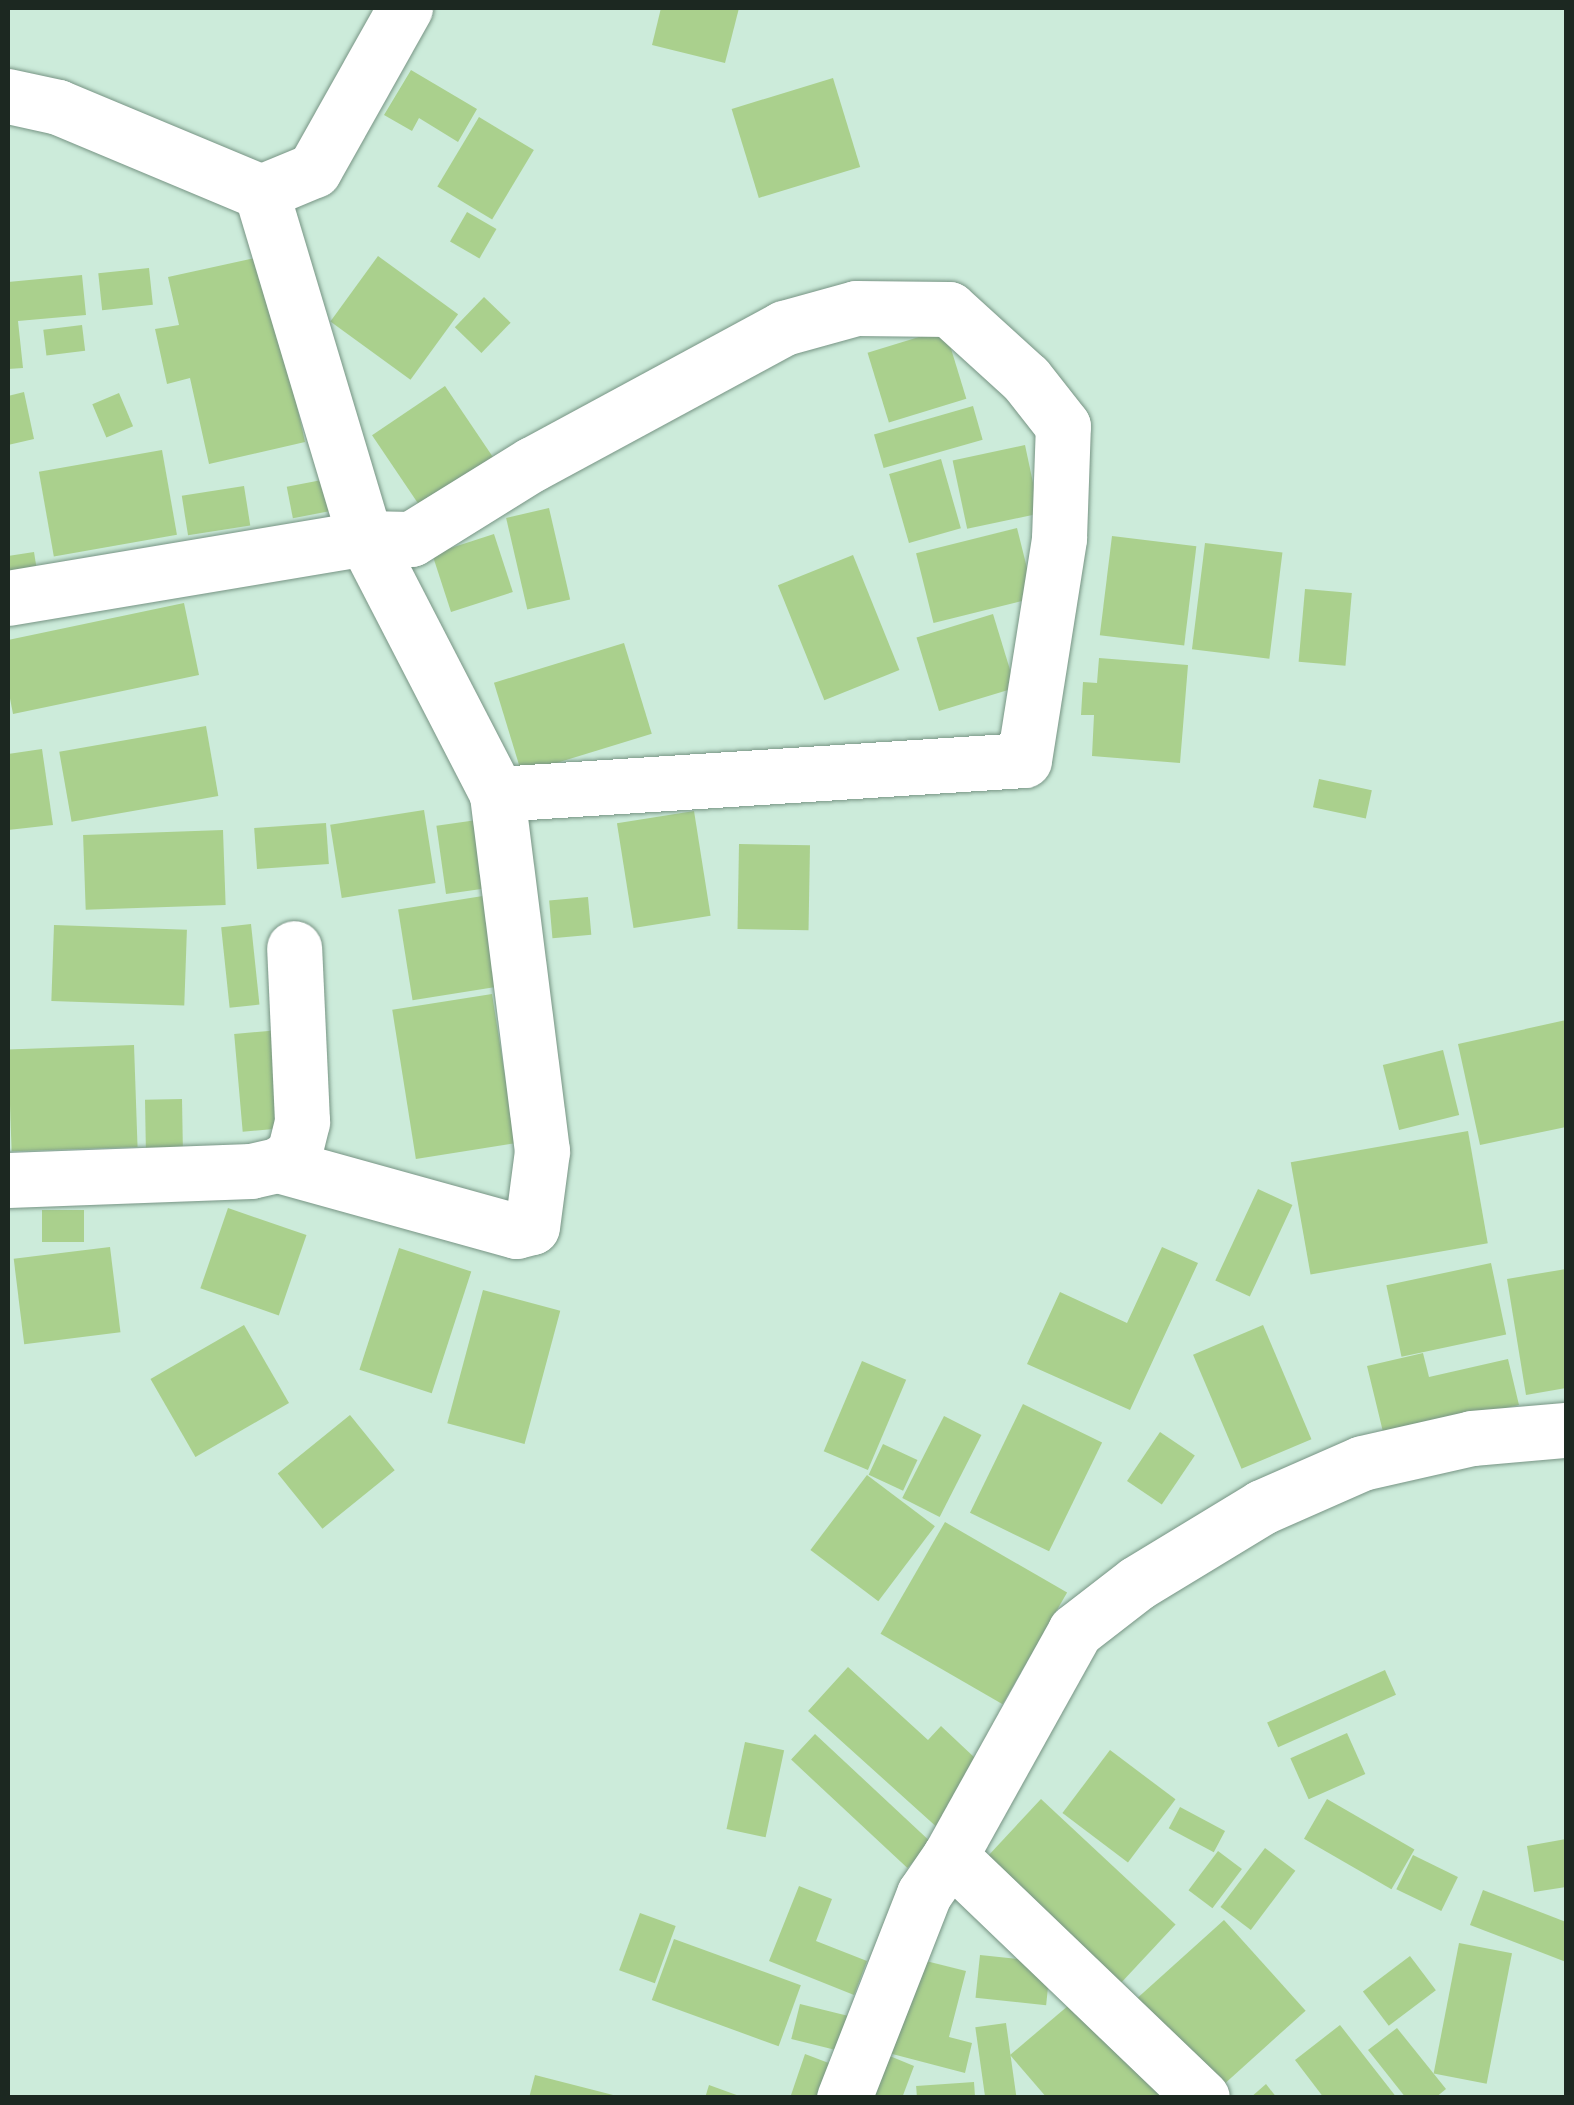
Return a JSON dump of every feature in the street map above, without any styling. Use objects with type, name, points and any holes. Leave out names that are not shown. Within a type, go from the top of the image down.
[{"type":"street","points":[[8,96],[58,107],[260,192],[314,170],[404,8]]},
{"type":"street","points":[[260,192],[365,538],[497,794],[542,1152],[532,1227],[516,1231],[278,1165]]},
{"type":"street","points":[[8,598],[365,538],[411,539],[532,464],[784,328],[856,308],[949,309],[1026,379],[1063,426],[1059,538],[1024,760],[497,794]]},
{"type":"street","points":[[8,1180],[251,1171],[278,1165],[294,1154],[302,1121],[294,948]]},
{"type":"street","points":[[844,2098],[924,1894],[950,1856],[1075,1632],[1137,1583],[1262,1506],[1362,1463],[1472,1438],[1566,1430]]},
{"type":"street","points":[[950,1856],[1202,2098]]},
{"type":"building","points":[[661,8],[739,8],[725,63],[652,45]]},
{"type":"building","points":[[411,70],[477,109],[458,142],[419,118],[412,131],[384,115]]},
{"type":"building","points":[[833,78],[860,167],[759,198],[732,109]]},
{"type":"building","points":[[479,117],[534,150],[492,219],[437,186]]},
{"type":"building","points":[[467,212],[496,229],[479,258],[450,241]]},
{"type":"building","points":[[264,256],[305,442],[209,464],[190,378],[167,384],[155,329],[179,325],[168,277]]},
{"type":"building","points":[[378,256],[458,314],[410,380],[330,322]]},
{"type":"building","points":[[149,268],[153,305],[102,310],[98,273]]},
{"type":"building","points":[[82,275],[86,315],[18,321],[23,368],[8,369],[8,282]]},
{"type":"building","points":[[484,297],[511,323],[481,353],[455,327]]},
{"type":"building","points":[[82,325],[85,351],[46,356],[43,330]]},
{"type":"building","points":[[945,329],[966,399],[889,422],[868,353]]},
{"type":"building","points":[[445,386],[501,470],[429,519],[372,435]]},
{"type":"building","points":[[24,392],[34,439],[8,445],[8,396]]},
{"type":"building","points":[[119,393],[133,426],[106,437],[92,404]]},
{"type":"building","points":[[973,406],[983,440],[884,468],[874,434]]},
{"type":"building","points":[[1025,445],[1040,513],[967,529],[953,460]]},
{"type":"building","points":[[162,450],[177,535],[54,556],[39,472]]},
{"type":"building","points":[[941,459],[961,528],[909,543],[889,474]]},
{"type":"building","points":[[327,479],[333,510],[293,518],[287,487]]},
{"type":"building","points":[[244,486],[250,526],[188,535],[182,496]]},
{"type":"building","points":[[549,508],[570,600],[527,609],[506,518]]},
{"type":"building","points":[[1017,528],[1034,598],[934,623],[916,553]]},
{"type":"building","points":[[494,534],[513,592],[451,612],[432,554]]},
{"type":"building","points":[[1112,536],[1196,546],[1184,646],[1100,635]]},
{"type":"building","points":[[1205,543],[1282,553],[1269,659],[1192,649]]},
{"type":"building","points":[[34,552],[38,577],[8,582],[8,556]]},
{"type":"building","points":[[853,555],[899,670],[824,700],[778,585]]},
{"type":"building","points":[[1305,589],[1352,593],[1345,666],[1299,662]]},
{"type":"building","points":[[184,603],[199,675],[13,714],[8,688],[8,640]]},
{"type":"building","points":[[993,614],[1016,688],[939,711],[916,637]]},
{"type":"building","points":[[624,643],[652,734],[522,774],[494,683]]},
{"type":"building","points":[[1099,658],[1188,665],[1180,763],[1092,756],[1094,715],[1081,715],[1083,682],[1097,683]]},
{"type":"building","points":[[206,726],[218,796],[72,822],[59,752]]},
{"type":"building","points":[[42,749],[53,825],[8,830],[8,754]]},
{"type":"building","points":[[1319,779],[1372,790],[1366,819],[1313,807]]},
{"type":"building","points":[[424,810],[436,883],[342,898],[330,825]]},
{"type":"building","points":[[694,811],[711,916],[634,928],[617,823]]},
{"type":"building","points":[[477,820],[487,888],[446,894],[436,826]]},
{"type":"building","points":[[326,823],[329,864],[257,869],[254,828]]},
{"type":"building","points":[[223,830],[226,905],[86,910],[83,835]]},
{"type":"building","points":[[739,844],[810,845],[809,930],[738,929]]},
{"type":"building","points":[[489,895],[503,986],[413,1000],[398,909]]},
{"type":"building","points":[[588,897],[591,935],[552,938],[549,900]]},
{"type":"building","points":[[251,924],[259,1005],[230,1008],[221,927]]},
{"type":"building","points":[[54,925],[187,930],[184,1006],[51,1001]]},
{"type":"building","points":[[492,994],[516,1143],[416,1159],[392,1010]]},
{"type":"building","points":[[1566,1020],[1566,1127],[1480,1145],[1458,1044]]},
{"type":"building","points":[[280,1030],[289,1128],[243,1132],[234,1034]]},
{"type":"building","points":[[134,1045],[138,1147],[12,1151],[8,1049]]},
{"type":"building","points":[[1443,1050],[1459,1115],[1399,1130],[1383,1065]]},
{"type":"building","points":[[182,1099],[183,1152],[146,1153],[145,1100]]},
{"type":"building","points":[[1468,1131],[1488,1243],[1311,1275],[1291,1162]]},
{"type":"building","points":[[1258,1189],[1292,1205],[1250,1297],[1215,1281]]},
{"type":"building","points":[[228,1208],[306,1235],[279,1315],[200,1288]]},
{"type":"building","points":[[42,1210],[84,1210],[84,1242],[42,1242]]},
{"type":"building","points":[[110,1247],[120,1332],[24,1344],[14,1259]]},
{"type":"building","points":[[1162,1247],[1198,1263],[1130,1410],[1027,1364],[1060,1292],[1127,1323]]},
{"type":"building","points":[[399,1248],[471,1271],[432,1393],[359,1370]]},
{"type":"building","points":[[1491,1263],[1506,1334],[1402,1357],[1386,1285]]},
{"type":"building","points":[[1566,1269],[1566,1388],[1526,1395],[1507,1279]]},
{"type":"building","points":[[483,1290],[560,1311],[525,1444],[447,1423]]},
{"type":"building","points":[[244,1325],[289,1403],[195,1457],[150,1379]]},
{"type":"building","points":[[1263,1325],[1311,1439],[1241,1469],[1193,1355]]},
{"type":"building","points":[[1423,1353],[1429,1377],[1508,1359],[1519,1405],[1384,1436],[1367,1366]]},
{"type":"building","points":[[862,1361],[906,1380],[868,1470],[824,1451]]},
{"type":"building","points":[[1023,1404],[1102,1443],[1049,1551],[970,1513]]},
{"type":"building","points":[[350,1415],[395,1470],[322,1529],[278,1474]]},
{"type":"building","points":[[944,1416],[981,1435],[940,1517],[902,1498]]},
{"type":"building","points":[[1160,1432],[1195,1455],[1162,1504],[1127,1481]]},
{"type":"building","points":[[883,1444],[917,1460],[903,1491],[869,1475]]},
{"type":"building","points":[[867,1475],[935,1526],[878,1601],[810,1550]]},
{"type":"building","points":[[945,1522],[1067,1592],[1003,1704],[880,1634]]},
{"type":"building","points":[[848,1667],[928,1740],[941,1726],[992,1774],[940,1830],[808,1711]]},
{"type":"building","points":[[1385,1670],[1396,1695],[1278,1747],[1267,1722]]},
{"type":"building","points":[[1347,1733],[1365,1774],[1309,1799],[1290,1758]]},
{"type":"building","points":[[815,1734],[931,1842],[907,1868],[791,1760]]},
{"type":"building","points":[[745,1742],[784,1750],[766,1837],[726,1829]]},
{"type":"building","points":[[1110,1750],[1175,1799],[1128,1862],[1062,1813]]},
{"type":"building","points":[[1041,1799],[1176,1924],[1116,1988],[982,1863]]},
{"type":"building","points":[[1327,1799],[1414,1849],[1391,1889],[1304,1839]]},
{"type":"building","points":[[1180,1807],[1225,1831],[1214,1852],[1169,1828]]},
{"type":"building","points":[[1566,1839],[1566,1887],[1534,1892],[1527,1846]]},
{"type":"building","points":[[1265,1848],[1295,1871],[1251,1930],[1220,1907]]},
{"type":"building","points":[[1218,1851],[1242,1869],[1212,1908],[1189,1890]]},
{"type":"building","points":[[1413,1855],[1458,1877],[1441,1911],[1396,1889]]},
{"type":"building","points":[[799,1886],[832,1899],[816,1941],[867,1961],[854,1995],[769,1961]]},
{"type":"building","points":[[1483,1890],[1566,1922],[1566,1962],[1470,1925]]},
{"type":"building","points":[[640,1913],[676,1926],[655,1983],[619,1970]]},
{"type":"building","points":[[1224,1920],[1306,2011],[1211,2096],[1130,2005]]},
{"type":"building","points":[[674,1939],[801,1985],[779,2046],[652,2000]]},
{"type":"building","points":[[1459,1943],[1512,1953],[1487,2084],[1434,2074]]},
{"type":"building","points":[[902,1955],[966,1971],[949,2037],[972,2043],[965,2073],[877,2050]]},
{"type":"building","points":[[980,1955],[1051,1962],[1046,2005],[976,1998]]},
{"type":"building","points":[[1410,1956],[1436,1990],[1389,2026],[1363,1992]]},
{"type":"building","points":[[1082,1994],[1172,2098],[1047,2098],[1010,2055]]},
{"type":"building","points":[[800,2004],[849,2016],[840,2051],[791,2039]]},
{"type":"building","points":[[1006,2023],[1016,2096],[985,2098],[975,2027]]},
{"type":"building","points":[[1340,2025],[1397,2098],[1324,2098],[1295,2060]]},
{"type":"building","points":[[1397,2028],[1446,2089],[1435,2098],[1406,2098],[1368,2050]]},
{"type":"building","points":[[880,2052],[914,2066],[902,2098],[862,2098]]},
{"type":"building","points":[[805,2054],[847,2070],[837,2098],[790,2098]]},
{"type":"building","points":[[535,2075],[617,2096],[617,2098],[529,2098]]},
{"type":"building","points":[[974,2082],[975,2098],[917,2098],[916,2086]]},
{"type":"building","points":[[1266,2084],[1277,2098],[1250,2098]]},
{"type":"building","points":[[709,2085],[742,2097],[742,2098],[705,2098]]}]
